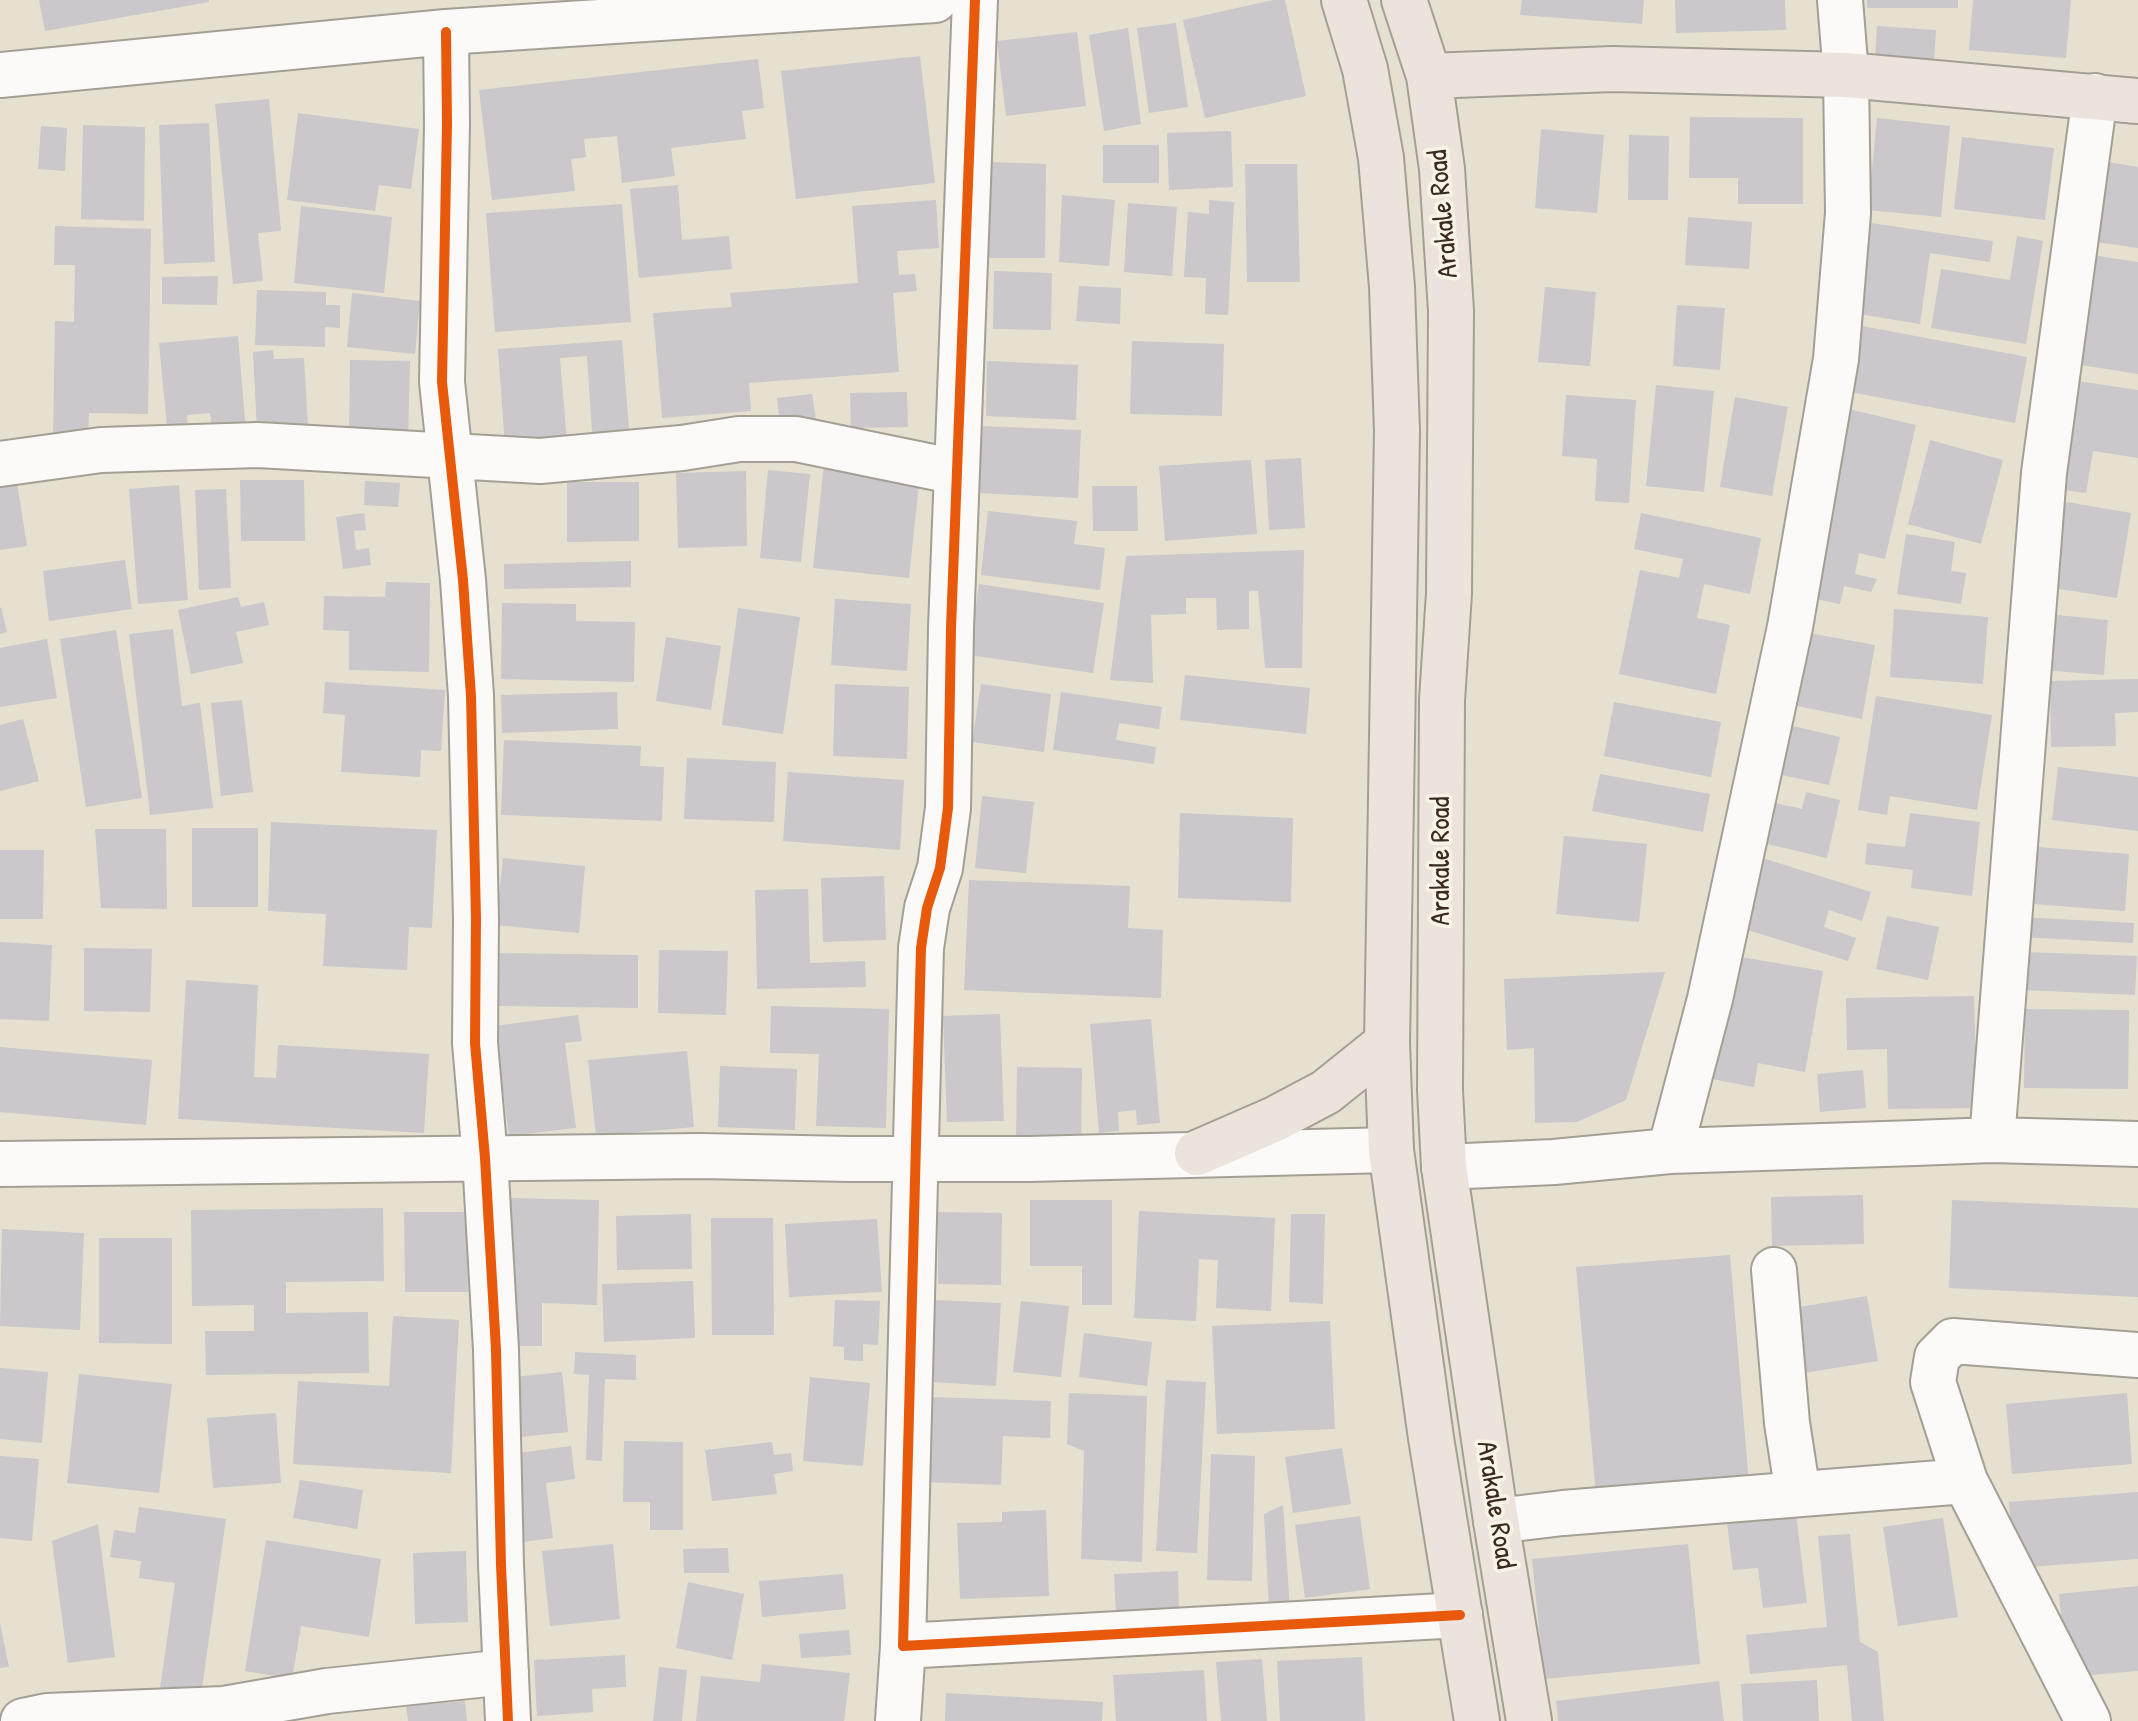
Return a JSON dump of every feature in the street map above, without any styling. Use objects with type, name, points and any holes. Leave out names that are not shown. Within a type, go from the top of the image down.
[{"type":"main road","name":"Arakale Road","points":[[1344,0],[1365,69],[1381,158],[1391,273],[1397,431],[1387,1043],[1391,1150],[1431,1438],[1477,1721]]},
{"type":"main road","name":"Arakale Road","points":[[1404,0],[1429,76],[1442,169],[1451,311],[1449,593],[1442,700],[1440,1090],[1444,1167],[1529,1721]]},
{"type":"main road","points":[[1429,76],[1613,69],[1846,75],[2138,101]]},
{"type":"main road","points":[[1394,587],[1449,593]]},
{"type":"main road","points":[[1197,1153],[1275,1119],[1326,1092],[1387,1043]]},
{"type":"street","points":[[0,75],[446,32],[595,11],[935,0]]},
{"type":"street","points":[[898,1721],[903,1646],[921,948],[927,908],[940,868],[948,808],[951,628],[975,0]]},
{"type":"street","points":[[1670,1151],[1710,999],[1790,627],[1836,359],[1848,213],[1846,75],[1840,0]]},
{"type":"street","points":[[446,32],[442,382],[463,580],[471,696],[476,919],[475,1043],[496,1350],[508,1721]]},
{"type":"street","points":[[1992,1140],[2044,473],[2095,96]]},
{"type":"street","points":[[0,464],[101,450],[258,445],[540,461],[682,448],[739,439],[796,439],[957,472]]},
{"type":"street","points":[[1444,1167],[1554,1162],[1670,1151],[1992,1140],[2138,1144]]},
{"type":"street","points":[[0,1164],[699,1156],[1029,1159],[1391,1150]]},
{"type":"street","points":[[1774,1270],[1787,1423],[1798,1494]]},
{"type":"street","points":[[2088,1721],[1965,1481],[1933,1382],[1937,1357],[1953,1341],[2138,1355]]},
{"type":"street","points":[[1496,1521],[1965,1481]]},
{"type":"street","points":[[903,1646],[1460,1615]]},
{"type":"street","points":[[23,1721],[47,1716],[224,1709],[327,1691],[506,1672]]},
{"type":"building","points":[[39,0],[209,0],[209,2],[45,31]]},
{"type":"building","points":[[1285,0],[1306,96],[1205,118],[1183,20]]},
{"type":"building","points":[[1522,0],[1644,0],[1642,24],[1520,15]]},
{"type":"building","points":[[1675,0],[1785,0],[1786,30],[1676,33]]},
{"type":"building","points":[[1867,0],[1958,0],[1958,8],[1867,8]]},
{"type":"building","points":[[1973,0],[2071,0],[2066,58],[1969,50]]},
{"type":"building","points":[[1176,23],[1188,107],[1149,113],[1137,28]]},
{"type":"building","points":[[1877,26],[1936,30],[1934,62],[1875,57]]},
{"type":"building","points":[[1128,28],[1141,124],[1104,131],[1089,35]]},
{"type":"building","points":[[1077,32],[1086,106],[1006,116],[997,41]]},
{"type":"building","points":[[920,56],[935,183],[796,199],[781,71]]},
{"type":"building","points":[[758,59],[764,108],[742,111],[746,139],[671,148],[675,176],[622,183],[617,136],[584,139],[586,157],[571,159],[575,191],[492,200],[479,90]]},
{"type":"building","points":[[269,99],[281,231],[258,233],[263,281],[233,284],[215,104]]},
{"type":"building","points":[[298,113],[419,129],[411,189],[379,185],[375,211],[287,200]]},
{"type":"building","points":[[1690,117],[1803,118],[1803,204],[1738,204],[1738,178],[1689,178]]},
{"type":"building","points":[[1877,118],[1950,126],[1941,217],[1868,210]]},
{"type":"building","points":[[209,123],[215,262],[164,264],[159,125]]},
{"type":"building","points":[[83,125],[145,127],[144,221],[81,219]]},
{"type":"building","points":[[41,126],[67,128],[65,171],[38,169]]},
{"type":"building","points":[[1541,129],[1604,135],[1597,213],[1535,208]]},
{"type":"building","points":[[1231,131],[1233,187],[1169,190],[1167,133]]},
{"type":"building","points":[[1629,135],[1669,136],[1668,200],[1628,200]]},
{"type":"building","points":[[1962,137],[2054,148],[2045,220],[1954,209]]},
{"type":"building","points":[[1103,145],[1159,145],[1159,183],[1103,183]]},
{"type":"building","points":[[2095,160],[2138,167],[2138,248],[2082,240]]},
{"type":"building","points":[[990,162],[1046,164],[1045,258],[989,258]]},
{"type":"building","points":[[1245,164],[1297,164],[1300,282],[1247,282]]},
{"type":"building","points":[[678,185],[682,240],[729,236],[732,269],[639,278],[630,189]]},
{"type":"building","points":[[1062,195],[1115,200],[1109,266],[1059,262]]},
{"type":"building","points":[[936,200],[939,248],[897,251],[899,275],[915,274],[917,291],[893,293],[899,372],[749,383],[751,411],[662,418],[653,313],[732,307],[730,293],[858,283],[852,206]]},
{"type":"building","points":[[1209,200],[1234,202],[1228,315],[1205,314],[1206,278],[1184,277],[1188,212],[1209,214]]},
{"type":"building","points":[[1128,203],[1177,207],[1172,276],[1124,272]]},
{"type":"building","points":[[622,204],[631,322],[495,332],[486,213]]},
{"type":"building","points":[[301,206],[392,217],[384,293],[294,283]]},
{"type":"building","points":[[1688,217],[1752,222],[1749,269],[1685,265]]},
{"type":"building","points":[[1871,223],[1993,241],[1990,262],[1930,253],[1920,324],[1858,314]]},
{"type":"building","points":[[55,226],[151,229],[148,414],[89,413],[88,439],[53,438],[55,321],[74,322],[75,265],[54,265]]},
{"type":"building","points":[[2017,236],[2043,241],[2026,344],[1931,328],[1941,269],[2010,280]]},
{"type":"building","points":[[2078,253],[2138,262],[2138,374],[2062,362]]},
{"type":"building","points":[[994,271],[1052,273],[1051,330],[993,329]]},
{"type":"building","points":[[218,276],[217,305],[162,304],[162,277]]},
{"type":"building","points":[[1079,286],[1121,288],[1120,324],[1076,321]]},
{"type":"building","points":[[1545,287],[1596,292],[1590,366],[1538,362]]},
{"type":"building","points":[[257,290],[326,292],[326,305],[340,305],[340,328],[325,327],[325,347],[255,345]]},
{"type":"building","points":[[352,293],[420,301],[415,354],[347,347]]},
{"type":"building","points":[[1677,305],[1725,308],[1720,370],[1673,366]]},
{"type":"building","points":[[1862,326],[2027,357],[2015,423],[1850,392]]},
{"type":"building","points":[[238,336],[246,432],[213,435],[210,413],[187,415],[189,437],[168,438],[159,343]]},
{"type":"building","points":[[622,340],[629,429],[592,432],[587,356],[560,358],[567,442],[505,446],[498,349]]},
{"type":"building","points":[[1132,341],[1224,344],[1222,416],[1130,414]]},
{"type":"building","points":[[273,350],[274,359],[304,358],[308,427],[257,430],[253,352]]},
{"type":"building","points":[[350,360],[410,361],[408,441],[349,440]]},
{"type":"building","points":[[987,361],[1078,365],[1076,420],[986,416]]},
{"type":"building","points":[[2071,380],[2138,390],[2138,458],[2093,451],[2086,493],[2056,489]]},
{"type":"building","points":[[1656,385],[1714,391],[1704,492],[1646,486]]},
{"type":"building","points":[[907,392],[908,427],[851,428],[850,393]]},
{"type":"building","points":[[812,394],[816,420],[780,425],[777,398]]},
{"type":"building","points":[[1566,395],[1636,400],[1629,503],[1595,501],[1597,459],[1562,456]]},
{"type":"building","points":[[1735,397],[1788,407],[1772,496],[1720,487]]},
{"type":"building","points":[[1844,408],[1916,425],[1885,559],[1859,553],[1855,574],[1877,579],[1871,592],[1844,586],[1840,604],[1801,596]]},
{"type":"building","points":[[980,426],[1081,430],[1078,498],[977,493]]},
{"type":"building","points":[[1930,440],[2003,460],[1981,544],[1908,524]]},
{"type":"building","points":[[1301,458],[1305,528],[1269,530],[1265,460]]},
{"type":"building","points":[[1251,460],[1257,534],[1165,541],[1159,466]]},
{"type":"building","points":[[824,464],[920,474],[909,578],[813,568]]},
{"type":"building","points":[[768,470],[810,474],[801,562],[760,558]]},
{"type":"building","points":[[746,471],[747,546],[678,548],[676,473]]},
{"type":"building","points":[[240,480],[304,480],[305,541],[241,541]]},
{"type":"building","points":[[365,481],[400,483],[398,507],[364,505]]},
{"type":"building","points":[[567,482],[639,482],[639,541],[567,542]]},
{"type":"building","points":[[17,483],[27,546],[0,550],[0,486]]},
{"type":"building","points":[[179,485],[188,600],[138,604],[129,489]]},
{"type":"building","points":[[1092,486],[1137,486],[1138,531],[1093,531]]},
{"type":"building","points":[[226,489],[231,588],[199,590],[195,490]]},
{"type":"building","points":[[2055,500],[2131,513],[2117,598],[2040,586]]},
{"type":"building","points":[[988,511],[1077,521],[1074,544],[1105,548],[1100,590],[981,575]]},
{"type":"building","points":[[364,513],[366,530],[354,531],[356,550],[369,548],[371,565],[343,569],[336,517]]},
{"type":"building","points":[[1641,513],[1761,538],[1750,594],[1704,584],[1697,618],[1730,625],[1716,694],[1619,674],[1640,570],[1679,578],[1683,559],[1634,549]]},
{"type":"building","points":[[1906,534],[1955,542],[1951,571],[1966,573],[1961,604],[1897,594]]},
{"type":"building","points":[[1304,550],[1302,668],[1265,668],[1258,591],[1249,591],[1249,629],[1217,630],[1216,598],[1186,598],[1186,614],[1151,615],[1153,683],[1110,680],[1126,556]]},
{"type":"building","points":[[125,560],[132,609],[49,621],[43,571]]},
{"type":"building","points":[[631,561],[631,587],[504,589],[504,564]]},
{"type":"building","points":[[386,582],[430,583],[429,672],[349,670],[349,631],[323,630],[324,596],[385,597]]},
{"type":"building","points":[[979,584],[1104,603],[1093,673],[969,655]]},
{"type":"building","points":[[238,597],[241,607],[264,602],[269,625],[236,632],[243,663],[191,674],[178,610]]},
{"type":"building","points":[[835,599],[911,604],[907,671],[831,665]]},
{"type":"building","points":[[502,603],[576,604],[576,621],[635,622],[634,682],[501,679]]},
{"type":"building","points":[[0,608],[7,632],[0,634]]},
{"type":"building","points":[[738,608],[800,617],[783,734],[722,725]]},
{"type":"building","points":[[1894,609],[1988,617],[1983,684],[1890,677]]},
{"type":"building","points":[[2047,614],[2108,620],[2104,675],[2042,670]]},
{"type":"building","points":[[173,629],[182,706],[200,703],[213,808],[150,815],[129,634]]},
{"type":"building","points":[[116,630],[142,798],[86,807],[60,639]]},
{"type":"building","points":[[1809,633],[1875,645],[1862,719],[1797,706]]},
{"type":"building","points":[[666,637],[721,646],[711,710],[656,701]]},
{"type":"building","points":[[47,639],[57,698],[0,707],[0,648]]},
{"type":"building","points":[[1185,675],[1310,688],[1306,734],[1180,720]]},
{"type":"building","points":[[2138,679],[2138,712],[2115,713],[2116,746],[2051,747],[2050,681]]},
{"type":"building","points":[[325,682],[445,690],[441,751],[421,750],[420,777],[341,772],[345,715],[323,713]]},
{"type":"building","points":[[835,684],[909,687],[907,759],[833,756]]},
{"type":"building","points":[[981,684],[1051,694],[1044,752],[972,742]]},
{"type":"building","points":[[617,692],[618,729],[502,733],[501,695]]},
{"type":"building","points":[[1061,692],[1162,707],[1159,729],[1119,723],[1116,740],[1156,747],[1154,764],[1053,750]]},
{"type":"building","points":[[1876,696],[1992,715],[1977,810],[1890,796],[1887,815],[1858,810]]},
{"type":"building","points":[[242,700],[253,792],[221,796],[211,703]]},
{"type":"building","points":[[1614,702],[1721,722],[1711,777],[1604,756]]},
{"type":"building","points":[[23,719],[39,781],[0,791],[0,725]]},
{"type":"building","points":[[1784,724],[1840,737],[1829,785],[1773,773]]},
{"type":"building","points":[[504,740],[641,746],[640,766],[664,767],[662,821],[501,815]]},
{"type":"building","points":[[687,758],[776,762],[774,822],[684,819]]},
{"type":"building","points":[[2058,767],[2138,777],[2138,831],[2052,820]]},
{"type":"building","points":[[788,772],[904,780],[900,850],[783,841]]},
{"type":"building","points":[[1600,774],[1710,794],[1703,832],[1592,811]]},
{"type":"building","points":[[1806,792],[1840,800],[1827,858],[1763,843],[1771,802],[1802,809]]},
{"type":"building","points":[[982,796],[1034,802],[1026,873],[975,868]]},
{"type":"building","points":[[1180,813],[1293,818],[1291,902],[1178,898]]},
{"type":"building","points":[[1910,813],[1980,822],[1972,896],[1911,888],[1913,870],[1865,864],[1867,843],[1905,847]]},
{"type":"building","points":[[271,822],[437,830],[432,928],[409,927],[407,970],[323,966],[326,914],[268,911]]},
{"type":"building","points":[[192,828],[258,828],[258,907],[192,907]]},
{"type":"building","points":[[95,829],[166,829],[167,909],[101,908]]},
{"type":"building","points":[[1564,836],[1647,844],[1639,922],[1556,914]]},
{"type":"building","points":[[2037,847],[2129,854],[2125,911],[2033,904]]},
{"type":"building","points":[[0,850],[44,850],[43,919],[0,919]]},
{"type":"building","points":[[1759,857],[1871,892],[1862,921],[1829,910],[1824,927],[1856,938],[1848,961],[1738,927]]},
{"type":"building","points":[[503,858],[585,866],[579,933],[496,925]]},
{"type":"building","points":[[884,876],[886,940],[823,942],[821,878]]},
{"type":"building","points":[[969,880],[1130,886],[1128,928],[1163,930],[1161,998],[964,990]]},
{"type":"building","points":[[808,889],[810,963],[865,961],[866,987],[757,989],[755,890]]},
{"type":"building","points":[[1887,916],[1939,927],[1928,980],[1876,969]]},
{"type":"building","points":[[2021,917],[2134,923],[2133,943],[2020,937]]},
{"type":"building","points":[[0,942],[52,945],[49,1021],[0,1019]]},
{"type":"building","points":[[84,948],[152,949],[150,1012],[84,1011]]},
{"type":"building","points":[[659,950],[728,951],[726,1015],[658,1013]]},
{"type":"building","points":[[2025,952],[2137,956],[2135,995],[2023,990]]},
{"type":"building","points":[[500,953],[638,955],[638,1008],[499,1006]]},
{"type":"building","points":[[1735,956],[1823,971],[1805,1072],[1758,1063],[1754,1087],[1712,1079]]},
{"type":"building","points":[[1665,972],[1626,1100],[1577,1122],[1535,1123],[1534,1048],[1507,1050],[1504,979]]},
{"type":"building","points":[[186,980],[258,985],[254,1077],[276,1078],[278,1045],[429,1054],[424,1133],[178,1119]]},
{"type":"building","points":[[1974,996],[1977,1108],[1888,1109],[1887,1049],[1847,1050],[1846,998]]},
{"type":"building","points":[[771,1006],[889,1009],[886,1128],[816,1126],[819,1054],[770,1053]]},
{"type":"building","points":[[2025,1009],[2129,1010],[2128,1089],[2024,1088]]},
{"type":"building","points":[[1000,1014],[1004,1121],[947,1122],[943,1016]]},
{"type":"building","points":[[578,1015],[582,1041],[565,1043],[576,1128],[509,1136],[494,1026]]},
{"type":"building","points":[[1151,1019],[1160,1123],[1137,1125],[1136,1110],[1118,1112],[1119,1131],[1099,1133],[1090,1024]]},
{"type":"building","points":[[0,1047],[152,1060],[146,1125],[0,1112]]},
{"type":"building","points":[[687,1051],[694,1127],[596,1136],[588,1060]]},
{"type":"building","points":[[720,1066],[797,1069],[795,1130],[718,1127]]},
{"type":"building","points":[[1017,1067],[1082,1068],[1081,1142],[1016,1141]]},
{"type":"building","points":[[1863,1070],[1866,1108],[1820,1112],[1817,1074]]},
{"type":"building","points":[[1863,1195],[1864,1244],[1772,1246],[1771,1197]]},
{"type":"building","points":[[509,1198],[599,1200],[597,1305],[542,1303],[542,1346],[505,1346]]},
{"type":"building","points":[[1030,1200],[1112,1200],[1112,1305],[1082,1305],[1082,1266],[1030,1266]]},
{"type":"building","points":[[1952,1200],[2138,1208],[2138,1297],[1949,1288]]},
{"type":"building","points":[[383,1208],[384,1281],[286,1282],[286,1313],[368,1312],[369,1373],[206,1375],[205,1331],[254,1331],[254,1305],[192,1306],[191,1210]]},
{"type":"building","points":[[1139,1211],[1275,1218],[1271,1311],[1216,1308],[1218,1260],[1199,1259],[1196,1321],[1134,1318]]},
{"type":"building","points":[[404,1212],[466,1212],[468,1292],[405,1292]]},
{"type":"building","points":[[938,1212],[1002,1213],[1001,1285],[938,1284]]},
{"type":"building","points":[[691,1214],[692,1269],[617,1270],[616,1216]]},
{"type":"building","points":[[1291,1214],[1325,1214],[1323,1304],[1289,1302]]},
{"type":"building","points":[[711,1218],[773,1218],[774,1335],[712,1335]]},
{"type":"building","points":[[877,1219],[882,1292],[789,1297],[785,1224]]},
{"type":"building","points":[[2,1229],[84,1233],[80,1330],[0,1326]]},
{"type":"building","points":[[99,1238],[172,1238],[172,1344],[99,1343]]},
{"type":"building","points":[[1730,1255],[1749,1484],[1596,1496],[1576,1267]]},
{"type":"building","points":[[693,1281],[695,1338],[604,1342],[602,1284]]},
{"type":"building","points":[[1867,1296],[1878,1361],[1804,1373],[1793,1308]]},
{"type":"building","points":[[835,1300],[880,1301],[878,1345],[863,1344],[863,1361],[844,1360],[844,1347],[833,1346]]},
{"type":"building","points":[[934,1300],[1001,1303],[996,1386],[931,1382]]},
{"type":"building","points":[[1021,1301],[1069,1306],[1061,1377],[1013,1372]]},
{"type":"building","points":[[393,1316],[459,1320],[451,1473],[293,1464],[298,1381],[389,1386]]},
{"type":"building","points":[[1330,1321],[1335,1429],[1217,1434],[1212,1326]]},
{"type":"building","points":[[1084,1333],[1152,1342],[1147,1386],[1079,1377]]},
{"type":"building","points":[[575,1352],[636,1355],[636,1380],[605,1379],[602,1461],[586,1460],[589,1375],[574,1374]]},
{"type":"building","points":[[0,1368],[48,1372],[42,1443],[0,1439]]},
{"type":"building","points":[[562,1372],[568,1432],[510,1438],[504,1378]]},
{"type":"building","points":[[79,1374],[172,1384],[159,1493],[67,1483]]},
{"type":"building","points":[[810,1377],[870,1383],[863,1466],[803,1461]]},
{"type":"building","points":[[1166,1380],[1206,1382],[1197,1553],[1156,1551]]},
{"type":"building","points":[[1069,1393],[1147,1396],[1142,1562],[1081,1559],[1084,1451],[1067,1444]]},
{"type":"building","points":[[2127,1393],[2132,1464],[2012,1474],[2006,1404]]},
{"type":"building","points":[[928,1397],[1051,1401],[1050,1438],[1003,1436],[1001,1485],[925,1482]]},
{"type":"building","points":[[276,1413],[281,1483],[213,1488],[207,1418]]},
{"type":"building","points":[[624,1441],[683,1442],[683,1530],[650,1530],[650,1502],[623,1502]]},
{"type":"building","points":[[772,1442],[774,1455],[791,1453],[793,1471],[774,1474],[777,1494],[712,1501],[705,1450]]},
{"type":"building","points":[[571,1446],[575,1479],[546,1483],[553,1538],[523,1542],[511,1454]]},
{"type":"building","points":[[1342,1448],[1351,1504],[1293,1513],[1285,1457]]},
{"type":"building","points":[[1211,1454],[1255,1456],[1252,1581],[1207,1580]]},
{"type":"building","points":[[0,1456],[39,1459],[32,1541],[0,1538]]},
{"type":"building","points":[[300,1480],[363,1490],[357,1529],[293,1518]]},
{"type":"building","points":[[2138,1492],[2138,1559],[2014,1568],[2009,1502]]},
{"type":"building","points":[[1283,1505],[1290,1609],[1269,1609],[1264,1514]]},
{"type":"building","points":[[139,1507],[226,1519],[201,1695],[160,1689],[175,1583],[139,1578],[141,1561],[110,1557],[114,1530],[135,1533]]},
{"type":"building","points":[[1046,1510],[1049,1596],[960,1599],[957,1523],[1002,1522],[1002,1512]]},
{"type":"building","points":[[1796,1514],[1807,1603],[1763,1608],[1758,1568],[1733,1570],[1727,1523]]},
{"type":"building","points":[[1360,1516],[1370,1589],[1305,1598],[1295,1525]]},
{"type":"building","points":[[1943,1518],[1958,1617],[1898,1626],[1883,1527]]},
{"type":"building","points":[[98,1524],[115,1657],[68,1663],[52,1541]]},
{"type":"building","points":[[1850,1534],[1860,1642],[1878,1652],[1884,1721],[1852,1721],[1847,1665],[1750,1674],[1746,1635],[1827,1627],[1818,1536]]},
{"type":"building","points":[[266,1540],[381,1559],[369,1637],[301,1626],[292,1679],[245,1671]]},
{"type":"building","points":[[613,1544],[620,1619],[550,1626],[542,1551]]},
{"type":"building","points":[[1688,1544],[1700,1664],[1544,1679],[1532,1559]]},
{"type":"building","points":[[728,1548],[729,1573],[684,1573],[683,1549]]},
{"type":"building","points":[[466,1551],[468,1622],[415,1624],[413,1553]]},
{"type":"building","points":[[1178,1571],[1179,1610],[1116,1612],[1114,1574]]},
{"type":"building","points":[[843,1574],[846,1609],[762,1617],[759,1581]]},
{"type":"building","points":[[688,1582],[744,1594],[732,1660],[676,1648]]},
{"type":"building","points":[[2138,1586],[2138,1671],[2067,1677],[2059,1594]]},
{"type":"building","points":[[0,1623],[9,1667],[0,1668]]},
{"type":"building","points":[[849,1630],[851,1655],[801,1658],[799,1634]]},
{"type":"building","points":[[625,1655],[626,1687],[592,1689],[593,1712],[537,1716],[534,1660]]},
{"type":"building","points":[[1362,1657],[1365,1721],[1280,1721],[1277,1661]]},
{"type":"building","points":[[1262,1659],[1267,1721],[1221,1721],[1216,1662]]},
{"type":"building","points":[[762,1664],[850,1673],[844,1721],[696,1721],[701,1676],[760,1682]]},
{"type":"building","points":[[659,1667],[687,1670],[682,1721],[653,1721]]},
{"type":"building","points":[[1204,1670],[1207,1721],[1116,1721],[1113,1675]]},
{"type":"building","points":[[1817,1680],[1819,1721],[1743,1721],[1741,1684]]},
{"type":"building","points":[[1719,1681],[1724,1721],[1558,1721],[1556,1701]]},
{"type":"building","points":[[946,1693],[1103,1702],[1102,1721],[945,1721]]},
{"type":"building","points":[[465,1701],[467,1721],[408,1721],[406,1706]]},
{"type":"cycle path","points":[[975,0],[951,628],[948,808],[940,868],[927,908],[921,948],[903,1646],[1460,1615]]},
{"type":"cycle path","points":[[446,32],[442,382],[463,580],[471,696],[476,919],[475,1043],[496,1350],[508,1721]]}]
